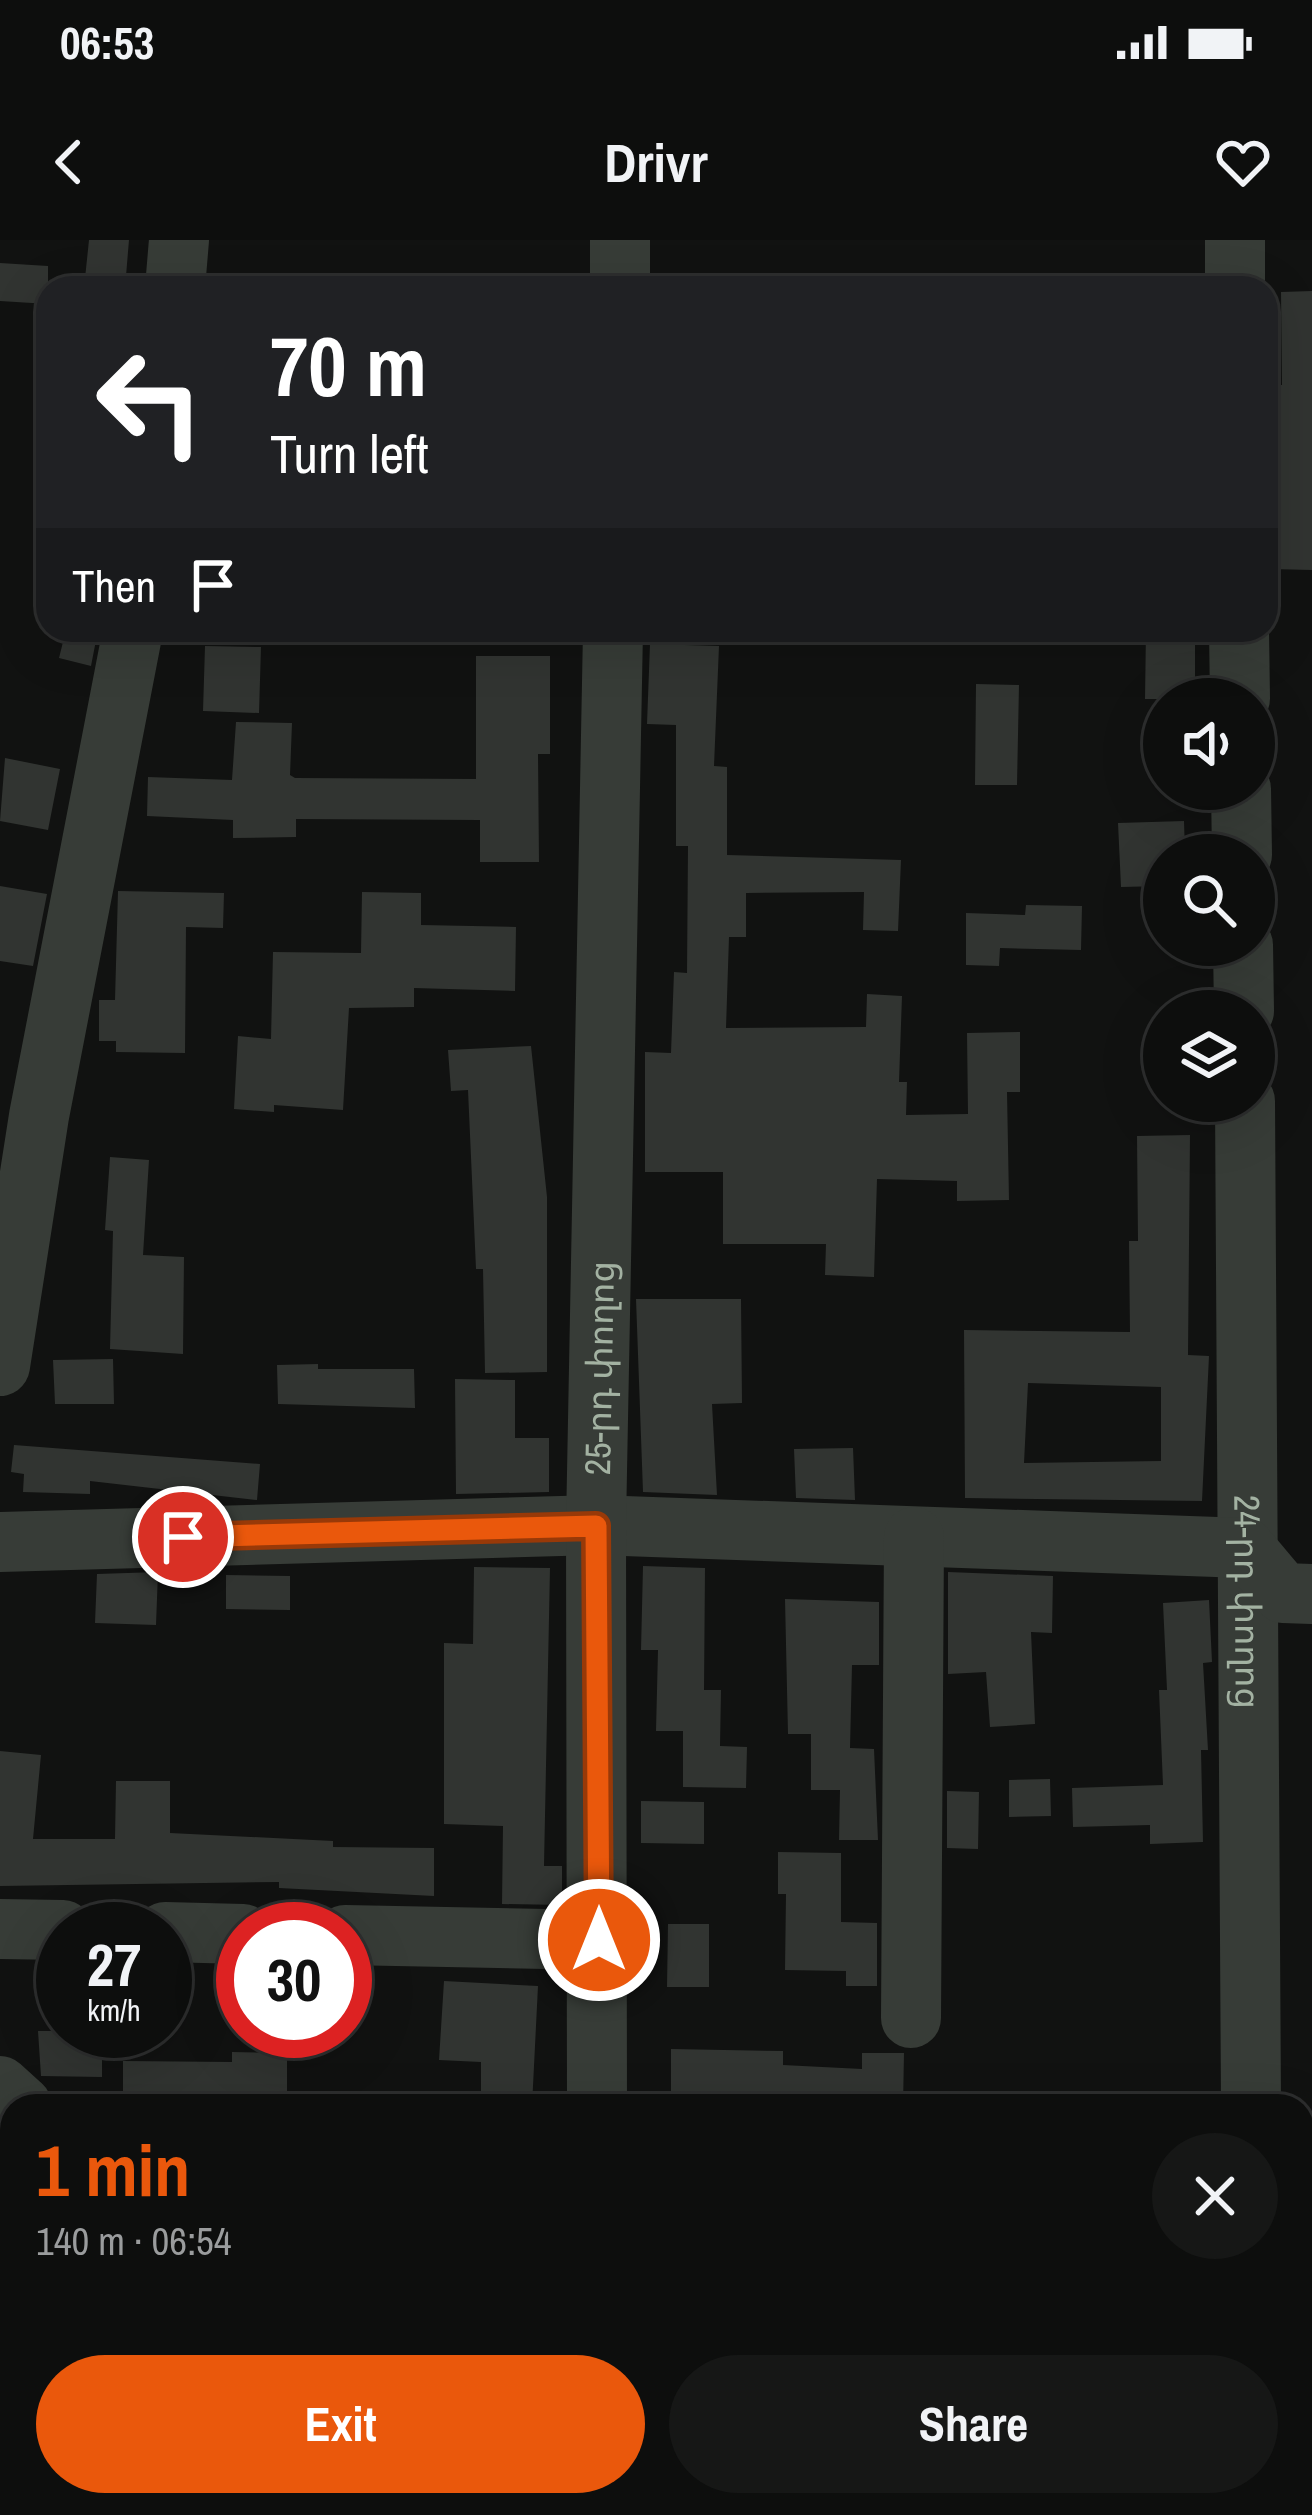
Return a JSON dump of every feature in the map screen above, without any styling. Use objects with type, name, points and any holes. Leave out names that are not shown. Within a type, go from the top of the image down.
[{"type":"street","points":[[176,276],[179,240]]},
{"type":"street","points":[[620,240],[620,276]]},
{"type":"street","points":[[1234,240],[1235,276]]},
{"type":"street","points":[[0,1366],[39,1116],[132,642]]},
{"type":"street","name":"25-րդ փողոց","points":[[597,2094],[596,1526],[613,642]]},
{"type":"street","points":[[1239,642],[1240,678]]},
{"type":"street","name":"24-րդ փողոց","points":[[1245,1122],[1251,2094]]},
{"type":"street","points":[[0,1542],[596,1526],[1245,1548],[1283,1594],[1312,1594]]},
{"type":"street","points":[[911,2018],[914,1537]]},
{"type":"street","points":[[0,1929],[36,1930]]},
{"type":"street","points":[[372,1936],[599,1940]]},
{"type":"building","points":[[89,240],[129,240],[126,276],[85,276]]},
{"type":"building","points":[[0,263],[48,266],[48,276],[36,276],[36,303],[0,301]]},
{"type":"building","points":[[1312,291],[1312,570],[1278,569],[1281,292]]},
{"type":"building","points":[[63,642],[96,642],[91,666],[59,658]]},
{"type":"building","points":[[1146,642],[1195,642],[1195,678],[1145,678]]},
{"type":"building","points":[[650,644],[719,646],[714,766],[727,767],[727,855],[901,860],[898,931],[863,930],[864,892],[746,893],[746,937],[729,937],[726,1028],[866,1027],[867,994],[902,996],[899,1082],[907,1082],[906,1115],[968,1114],[967,1033],[1020,1032],[1020,1092],[1007,1092],[1009,1200],[957,1201],[957,1181],[877,1179],[874,1277],[825,1275],[826,1244],[723,1244],[723,1172],[645,1172],[645,1052],[671,1053],[674,972],[687,973],[688,846],[676,846],[676,725],[647,724]]},
{"type":"building","points":[[205,646],[261,647],[259,713],[203,711]]},
{"type":"building","points":[[476,656],[550,656],[550,754],[538,754],[539,862],[480,862],[480,820],[296,819],[296,837],[233,838],[233,820],[147,816],[148,777],[232,780],[236,722],[292,723],[290,775],[295,778],[476,779]]},
{"type":"building","points":[[976,684],[1019,685],[1017,785],[975,785]]},
{"type":"building","points":[[5,758],[60,769],[48,830],[0,821]]},
{"type":"building","points":[[1184,821],[1184,834],[1143,834],[1143,886],[1121,887],[1118,823]]},
{"type":"building","points":[[0,886],[47,894],[33,966],[0,961]]},
{"type":"building","points":[[118,891],[224,893],[223,928],[186,927],[185,1053],[116,1052],[116,1041],[99,1041],[99,1000],[115,1000]]},
{"type":"building","points":[[362,892],[421,893],[421,925],[516,927],[515,991],[414,988],[414,1007],[349,1008],[343,1110],[274,1105],[274,1112],[234,1109],[238,1036],[271,1039],[273,952],[361,953]]},
{"type":"building","points":[[1026,905],[1082,906],[1081,950],[1000,948],[999,966],[966,965],[966,913],[1025,915]]},
{"type":"building","points":[[531,1046],[547,1197],[547,1372],[485,1373],[483,1269],[476,1269],[468,1090],[451,1091],[448,1050]]},
{"type":"building","points":[[1190,1135],[1188,1355],[1209,1356],[1202,1501],[965,1498],[964,1330],[1130,1332],[1129,1241],[1138,1241],[1137,1136]],"holes":[[[1028,1383],[1161,1387],[1161,1461],[1024,1463]]]},
{"type":"building","points":[[110,1157],[149,1160],[143,1255],[184,1257],[183,1354],[110,1349],[113,1231],[105,1230]]},
{"type":"building","points":[[636,1299],[741,1299],[742,1403],[712,1404],[717,1495],[643,1492]]},
{"type":"building","points":[[113,1359],[114,1404],[55,1404],[53,1360]]},
{"type":"building","points":[[318,1364],[318,1369],[414,1369],[415,1408],[278,1404],[277,1365]]},
{"type":"building","points":[[455,1379],[515,1380],[515,1438],[549,1438],[549,1492],[456,1494]]},
{"type":"building","points":[[14,1445],[260,1464],[257,1500],[90,1481],[90,1494],[23,1492],[24,1474],[11,1472]]},
{"type":"building","points":[[853,1448],[855,1500],[796,1498],[794,1449]]},
{"type":"building","points":[[643,1566],[705,1568],[704,1690],[721,1690],[720,1746],[747,1747],[746,1788],[683,1787],[683,1731],[656,1731],[658,1650],[641,1650]]},
{"type":"building","points":[[474,1567],[550,1568],[544,1866],[562,1866],[562,1905],[502,1904],[503,1826],[444,1824],[444,1643],[473,1644]]},
{"type":"building","points":[[158,1572],[156,1625],[95,1623],[97,1574]]},
{"type":"building","points":[[948,1572],[1053,1576],[1052,1633],[1031,1632],[1035,1724],[990,1727],[986,1672],[948,1674]]},
{"type":"building","points":[[226,1575],[290,1576],[290,1610],[226,1609]]},
{"type":"building","points":[[785,1599],[879,1602],[879,1665],[852,1665],[850,1748],[874,1749],[878,1840],[839,1840],[840,1790],[811,1790],[811,1734],[788,1734]]},
{"type":"building","points":[[1209,1600],[1212,1662],[1203,1663],[1208,1750],[1201,1750],[1203,1842],[1150,1844],[1150,1825],[1073,1827],[1072,1788],[1163,1785],[1159,1690],[1167,1690],[1163,1603]]},
{"type":"building","points":[[0,1751],[41,1755],[33,1839],[115,1839],[116,1781],[170,1781],[170,1833],[333,1841],[333,1847],[434,1848],[434,1896],[279,1888],[279,1882],[0,1886]]},
{"type":"building","points":[[1050,1779],[1051,1816],[1009,1817],[1009,1780]]},
{"type":"building","points":[[947,1791],[979,1792],[978,1849],[947,1848]]},
{"type":"building","points":[[641,1801],[704,1802],[704,1844],[641,1843]]},
{"type":"building","points":[[778,1852],[841,1853],[841,1922],[877,1923],[877,1986],[846,1986],[846,1971],[785,1970],[786,1894],[778,1894]]},
{"type":"building","points":[[668,1924],[709,1924],[709,1987],[667,1987]]},
{"type":"building","points":[[444,1981],[538,1986],[533,2094],[481,2094],[481,2062],[439,2060]]},
{"type":"building","points":[[671,2049],[783,2051],[783,2065],[862,2069],[862,2053],[904,2053],[903,2094],[671,2094]]},
{"type":"building","points":[[40,2058],[102,2058],[102,2077],[41,2076]]},
{"type":"building","points":[[287,2058],[287,2094],[123,2094],[123,2061]]},
{"type":"route","points":[[183,1537],[596,1526],[599,1940]]}]
